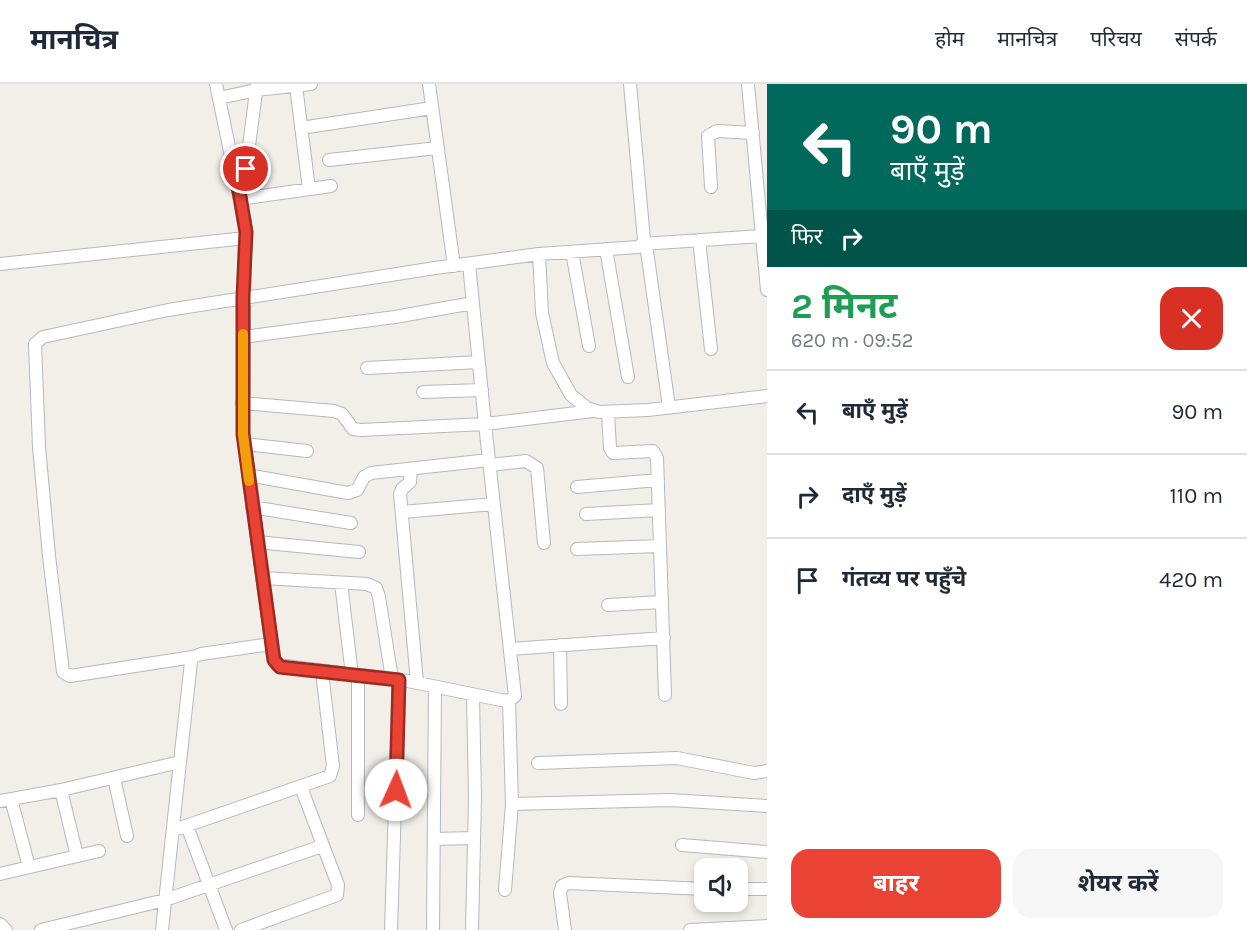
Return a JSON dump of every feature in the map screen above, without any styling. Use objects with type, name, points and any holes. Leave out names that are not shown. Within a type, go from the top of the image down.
[{"type":"street","points":[[216,84],[238,185],[246,238],[243,297],[244,444],[271,644],[277,665],[417,682],[473,696],[509,701],[515,696],[484,424],[469,264]]},
{"type":"street","points":[[219,98],[257,87],[311,84]]},
{"type":"street","points":[[429,84],[454,266]]},
{"type":"street","points":[[630,84],[644,244],[669,407]]},
{"type":"street","points":[[748,84],[767,290]]},
{"type":"street","points":[[296,86],[309,189]]},
{"type":"street","points":[[238,185],[245,174],[257,87]]},
{"type":"street","points":[[302,128],[432,108]]},
{"type":"street","points":[[711,188],[708,136],[717,131],[753,133]]},
{"type":"street","points":[[329,160],[437,148]]},
{"type":"street","points":[[240,199],[331,186]]},
{"type":"street","points":[[271,644],[70,676],[63,672],[39,447],[34,348],[38,340],[168,310],[454,266],[539,254],[762,236]]},
{"type":"street","points":[[0,264],[246,238]]},
{"type":"street","points":[[699,240],[711,349]]},
{"type":"street","points":[[606,249],[628,377]]},
{"type":"street","points":[[572,252],[589,346]]},
{"type":"street","points":[[539,254],[542,313],[553,363],[571,395],[593,411]]},
{"type":"street","points":[[243,337],[395,317],[473,303]]},
{"type":"street","points":[[367,368],[479,362]]},
{"type":"street","points":[[423,392],[482,390]]},
{"type":"street","points":[[242,403],[334,411],[342,414],[350,426],[356,430],[484,424],[593,411],[669,407],[767,396]]},
{"type":"street","points":[[608,412],[611,450],[616,453],[650,450],[655,452],[657,458],[665,695]]},
{"type":"street","points":[[244,444],[307,451]]},
{"type":"street","points":[[248,475],[348,493],[357,490],[368,474],[490,462],[526,461],[537,468],[544,543]]},
{"type":"street","points":[[411,469],[410,482],[400,491],[417,682]]},
{"type":"street","points":[[577,487],[658,480]]},
{"type":"street","points":[[402,512],[494,504]]},
{"type":"street","points":[[252,507],[351,523]]},
{"type":"street","points":[[586,514],[658,510]]},
{"type":"street","points":[[257,542],[359,552]]},
{"type":"street","points":[[577,549],[660,546]]},
{"type":"street","points":[[263,578],[367,584],[376,588],[395,679],[391,930]]},
{"type":"street","points":[[341,583],[355,675],[358,815]]},
{"type":"street","points":[[608,605],[662,602]]},
{"type":"street","points":[[510,649],[664,638]]},
{"type":"street","points":[[560,645],[561,704]]},
{"type":"street","points":[[162,930],[193,657]]},
{"type":"street","points":[[174,830],[327,778],[332,771],[322,672]]},
{"type":"street","points":[[434,930],[435,688]]},
{"type":"street","points":[[472,930],[473,696]]},
{"type":"street","points":[[505,890],[512,804],[509,701]]},
{"type":"street","points":[[538,763],[677,758],[754,773],[767,771]]},
{"type":"street","points":[[29,867],[5,800],[61,790],[180,762]]},
{"type":"street","points":[[114,778],[127,836]]},
{"type":"street","points":[[241,930],[337,895],[338,885],[301,787]]},
{"type":"street","points":[[61,790],[77,856]]},
{"type":"street","points":[[512,804],[670,800],[767,806]]},
{"type":"street","points":[[187,826],[226,930]]},
{"type":"street","points":[[434,839],[474,838]]},
{"type":"street","points":[[682,845],[767,852]]},
{"type":"street","points":[[42,930],[92,924],[322,846]]},
{"type":"street","points":[[0,874],[99,851]]},
{"type":"street","points":[[565,930],[560,893],[562,886],[568,883],[694,889]]},
{"type":"street","points":[[748,889],[767,889]]},
{"type":"street","points":[[0,924],[6,930]]},
{"type":"street","points":[[690,930],[767,926]]},
{"type":"slow traffic","points":[[243,334],[243,434],[249,481]]},
{"type":"route","points":[[246,169],[238,185],[246,232],[243,297],[243,434],[274,660],[280,667],[399,680],[396,790]]}]
